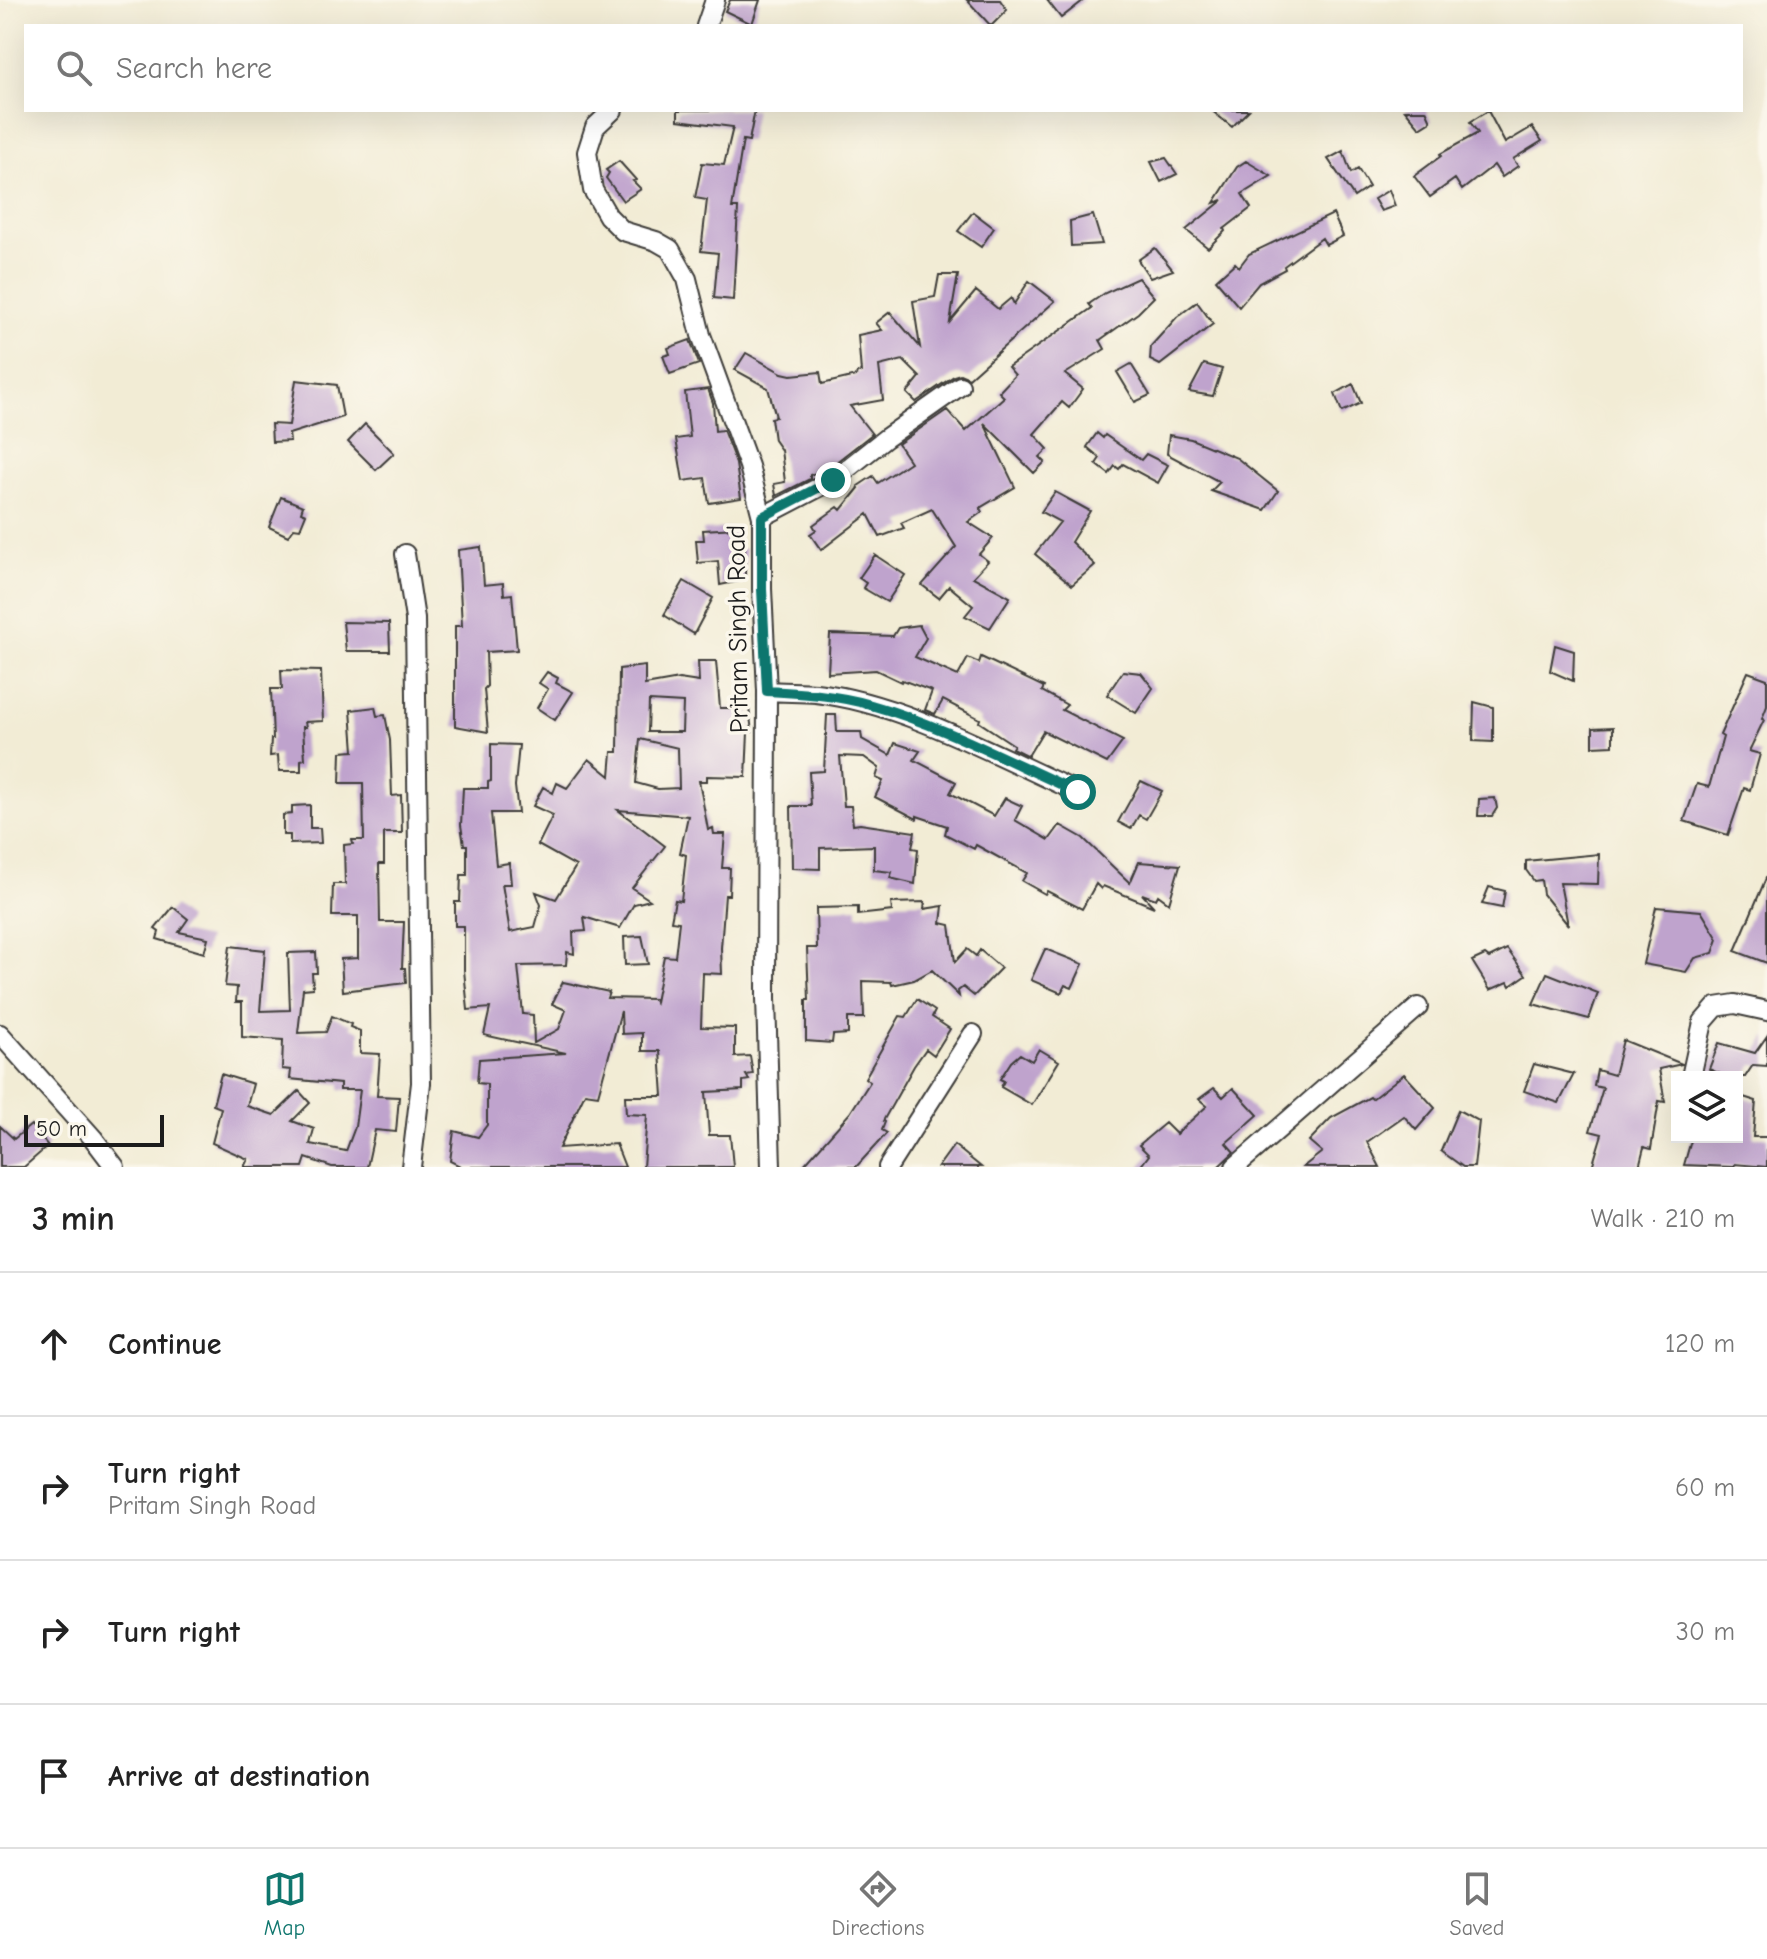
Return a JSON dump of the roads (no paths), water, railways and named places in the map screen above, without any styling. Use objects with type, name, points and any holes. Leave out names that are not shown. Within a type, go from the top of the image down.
[{"type":"street","points":[[707,24],[715,0]]},
{"type":"street","name":"Pritam Singh Road","points":[[611,112],[595,127],[587,152],[593,190],[608,216],[623,231],[656,241],[670,249],[687,279],[701,335],[749,466],[762,517],[767,691],[766,998],[771,1167]]},
{"type":"street","points":[[762,517],[833,480],[960,386]]},
{"type":"street","points":[[405,554],[415,619],[421,1083],[411,1167]]},
{"type":"street","points":[[767,691],[818,694],[872,705],[929,726],[1078,792]]},
{"type":"street","points":[[1692,1071],[1703,1022],[1716,1007],[1735,1004],[1767,1011]]},
{"type":"street","points":[[1235,1167],[1418,1007]]},
{"type":"street","points":[[0,1034],[115,1167]]},
{"type":"street","points":[[888,1167],[973,1034]]}]
